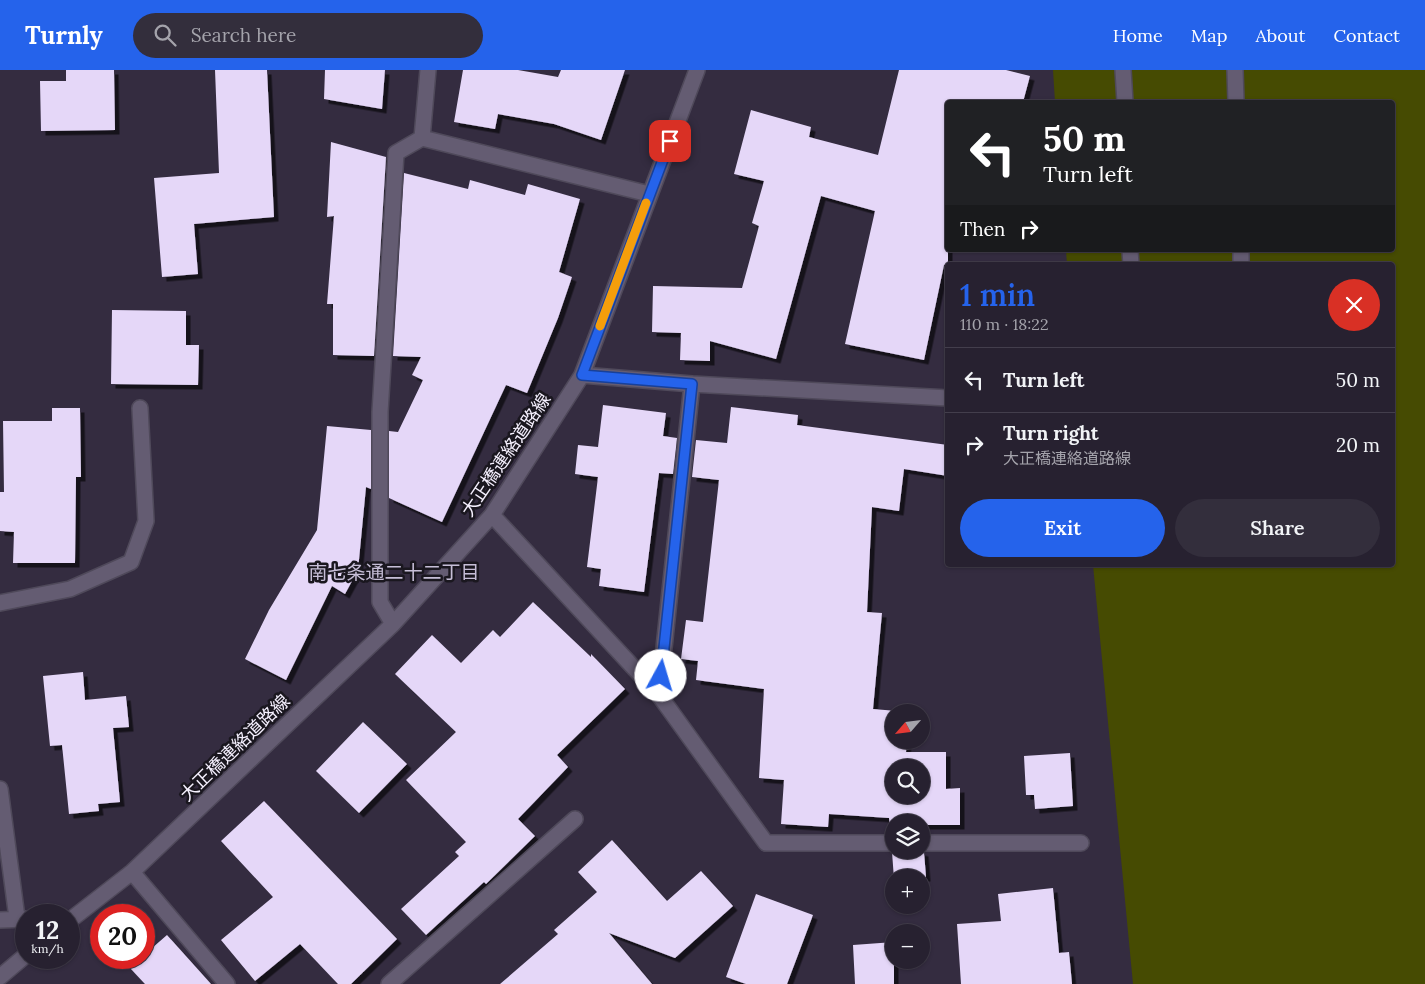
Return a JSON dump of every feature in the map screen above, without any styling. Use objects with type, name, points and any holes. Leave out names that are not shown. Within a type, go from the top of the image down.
[{"type":"street","points":[[422,138],[428,70]]},
{"type":"street","name":"大正橋連絡道路線","points":[[80,912],[132,872],[392,624],[492,515],[582,375],[697,70]]},
{"type":"street","points":[[1123,70],[1125,100]]},
{"type":"street","points":[[1235,70],[1236,100]]},
{"type":"street","points":[[392,624],[380,602],[380,412],[396,153],[422,138],[649,194]]},
{"type":"street","points":[[582,375],[692,384],[945,398]]},
{"type":"street","points":[[659,695],[692,384]]},
{"type":"street","points":[[0,603],[70,590],[131,562],[146,521],[140,408]]},
{"type":"street","points":[[492,515],[659,695],[766,843],[885,843]]},
{"type":"street","points":[[0,790],[19,904]]},
{"type":"street","points":[[389,984],[575,819]]},
{"type":"street","points":[[930,843],[1081,843]]},
{"type":"street","points":[[132,872],[228,984]]},
{"type":"street","points":[[0,920],[15,919]]},
{"type":"street","points":[[0,976],[15,964]]},
{"type":"shaded area","points":[[1053,70],[1425,70],[1425,984],[1133,984],[1093,567],[1395,567],[1395,262],[1067,262],[1066,252],[1395,252],[1395,100],[1055,100]]},
{"type":"building","points":[[66,70],[114,70],[115,130],[41,131],[40,81],[66,81]]},
{"type":"building","points":[[215,70],[267,70],[274,217],[194,224],[198,274],[162,277],[154,178],[219,173]]},
{"type":"building","points":[[325,70],[385,70],[382,109],[324,99]]},
{"type":"building","points":[[463,70],[518,70],[558,77],[561,70],[625,70],[601,140],[554,124],[498,114],[495,129],[454,122]]},
{"type":"building","points":[[899,70],[1006,70],[1030,76],[1024,100],[945,100],[945,252],[948,252],[948,262],[945,262],[944,265],[924,360],[845,344],[875,211],[821,196],[776,359],[710,341],[710,361],[680,360],[681,333],[652,332],[653,286],[742,288],[759,226],[752,223],[764,181],[734,174],[751,110],[811,127],[809,137],[878,155]]},
{"type":"building","points":[[331,142],[386,157],[374,356],[333,355],[333,304],[327,304],[334,216],[327,217]]},
{"type":"building","points":[[404,173],[468,189],[470,180],[525,195],[528,184],[580,199],[559,272],[572,277],[558,318],[527,393],[506,385],[442,522],[389,498],[389,431],[398,432],[423,380],[412,375],[421,357],[393,356]]},
{"type":"building","points":[[112,310],[186,311],[186,345],[199,345],[198,385],[111,384]]},
{"type":"building","points":[[603,405],[666,413],[663,436],[677,438],[673,474],[659,473],[644,592],[599,586],[601,569],[587,567],[598,477],[575,474],[578,445],[598,447]]},
{"type":"building","points":[[731,407],[798,415],[797,425],[945,445],[945,476],[904,469],[899,511],[872,507],[867,612],[882,613],[873,709],[885,710],[885,749],[906,749],[906,752],[946,752],[946,789],[960,788],[960,825],[930,825],[930,814],[885,814],[885,818],[829,814],[828,827],[781,824],[784,780],[759,778],[764,689],[696,680],[698,661],[681,659],[686,620],[703,622],[719,480],[692,477],[696,440],[727,443]]},
{"type":"building","points":[[52,408],[80,408],[81,477],[76,477],[75,563],[13,563],[14,532],[0,531],[0,492],[4,492],[3,421],[52,421]]},
{"type":"building","points":[[327,426],[371,430],[371,489],[366,487],[358,570],[345,594],[332,586],[286,680],[245,659],[269,610],[317,530]]},
{"type":"building","points":[[533,602],[591,657],[591,654],[625,689],[557,755],[568,767],[518,819],[535,836],[486,884],[484,882],[426,935],[401,909],[459,856],[455,852],[466,842],[406,780],[456,732],[395,674],[432,635],[461,663],[493,630],[500,637]]},
{"type":"building","points":[[83,672],[85,700],[126,696],[129,727],[113,728],[120,802],[98,804],[99,811],[69,814],[62,745],[50,746],[43,676]]},
{"type":"building","points":[[363,722],[407,764],[359,813],[316,771]]},
{"type":"building","points":[[1070,753],[1073,806],[1035,809],[1034,795],[1026,795],[1024,756]]},
{"type":"building","points":[[264,801],[397,939],[351,984],[338,984],[300,944],[255,981],[221,940],[273,897],[221,841]]},
{"type":"building","points":[[612,840],[667,901],[701,871],[733,906],[675,958],[609,933],[652,984],[500,984],[558,934],[554,930],[597,892],[578,872]]},
{"type":"building","points":[[893,859],[925,859],[925,869],[893,869]]},
{"type":"building","points":[[1053,888],[1059,953],[1069,952],[1072,984],[961,984],[957,924],[1001,921],[998,894]]},
{"type":"building","points":[[756,894],[813,915],[787,984],[746,984],[726,977]]},
{"type":"building","points":[[167,935],[211,984],[145,984],[131,969],[155,969],[155,945]]},
{"type":"building","points":[[885,943],[885,969],[894,969],[894,984],[855,984],[853,945]]},
{"type":"slow traffic","points":[[600,326],[646,203]]},
{"type":"district","name":"南七条通二十二丁目","points":[[394,572]]},
{"type":"route","points":[[661,676],[692,384],[582,375],[670,141]]}]
